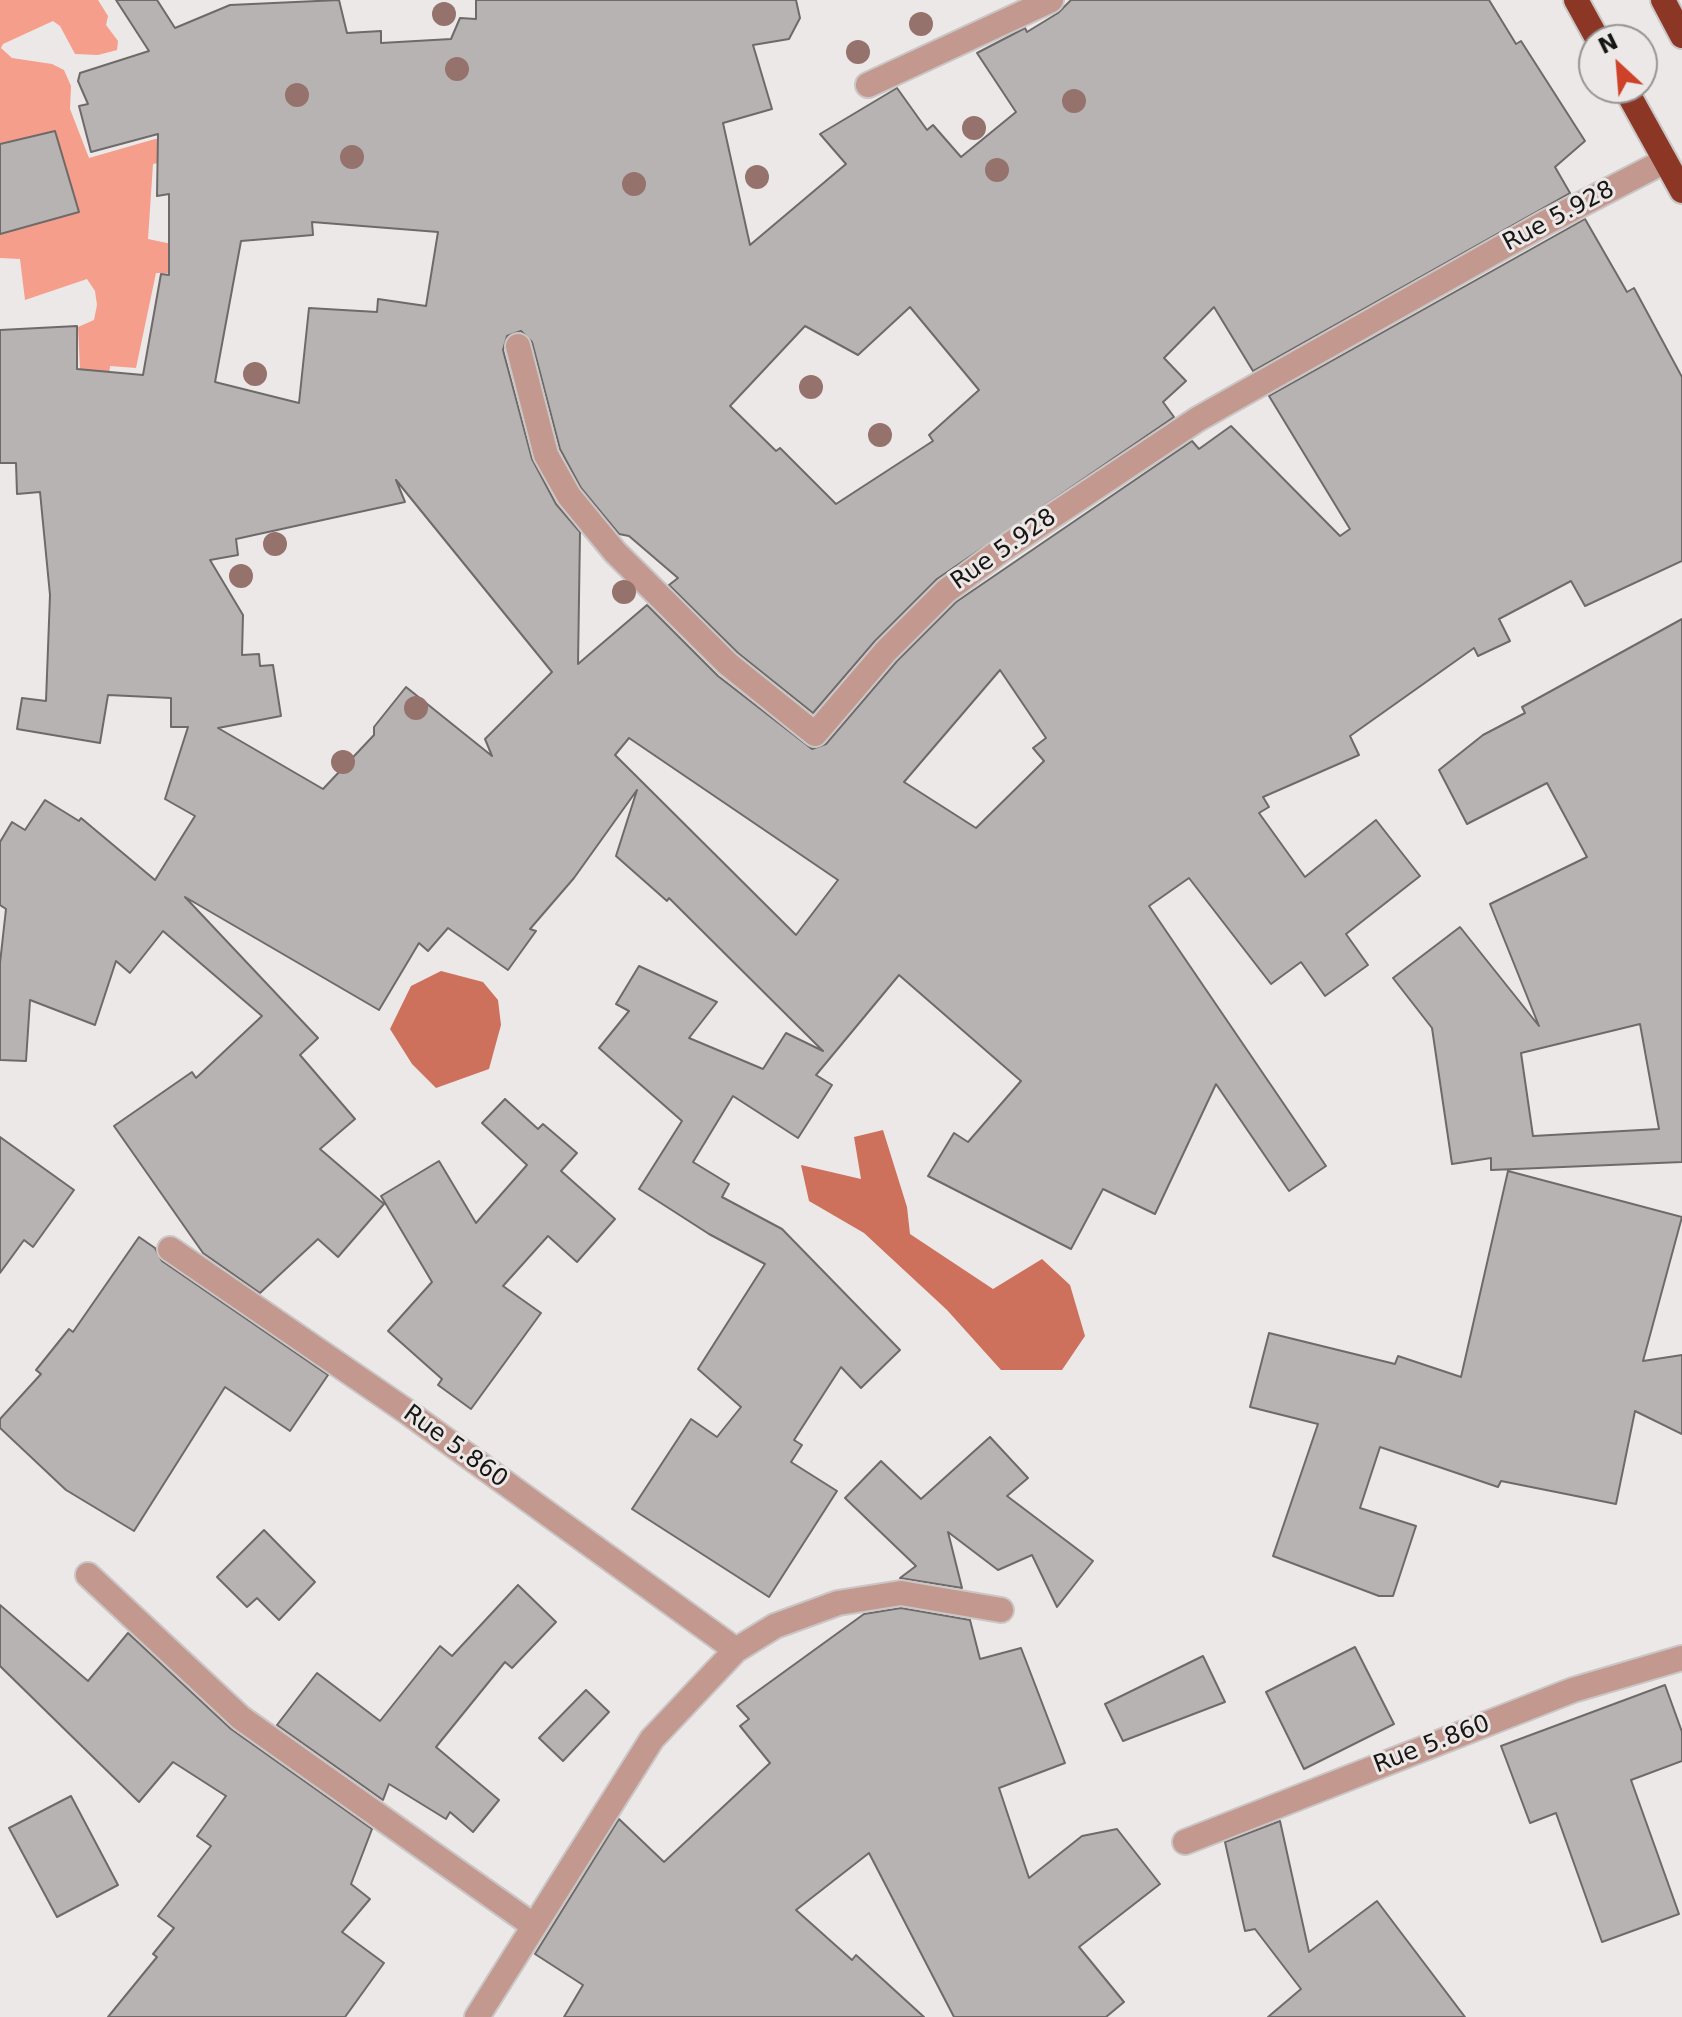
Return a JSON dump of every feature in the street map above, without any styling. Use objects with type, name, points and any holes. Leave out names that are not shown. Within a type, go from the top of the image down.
[{"type":"highway","points":[[1576,0],[1589,24]]},
{"type":"highway","points":[[1663,0],[1682,36]]},
{"type":"highway","points":[[1634,104],[1682,191]]},
{"type":"street","points":[[868,85],[1051,0]]},
{"type":"street","name":"Rue 5.928","points":[[518,346],[546,455],[569,496],[615,552],[728,664],[815,734],[886,651],[946,591],[1016,540],[1225,403],[1519,238],[1665,161]]},
{"type":"street","name":"Rue 5.860","points":[[170,1249],[406,1411],[736,1650]]},
{"type":"street","points":[[88,1575],[241,1718],[534,1926]]},
{"type":"street","points":[[477,2017],[652,1739],[736,1650],[775,1626],[825,1608],[901,1593],[1001,1610]]},
{"type":"street","name":"Rue 5.860","points":[[1185,1842],[1573,1690],[1682,1658]]},
{"type":"shaded area","points":[[0,0],[98,0],[108,16],[106,25],[118,41],[117,50],[98,55],[75,54],[60,26],[53,21],[3,44],[1,48],[12,58],[52,64],[64,70],[71,86],[70,109],[89,158],[155,139],[186,139],[188,157],[153,164],[148,239],[224,255],[215,273],[156,273],[136,368],[110,366],[102,465],[83,432],[78,327],[94,320],[97,305],[95,291],[87,279],[25,300],[20,259],[0,258]]},
{"type":"shaded area","points":[[441,971],[483,982],[498,1000],[501,1025],[489,1069],[436,1088],[412,1064],[390,1029],[411,986]]},
{"type":"shaded area","points":[[883,1130],[907,1207],[910,1234],[993,1289],[1042,1259],[1070,1285],[1085,1336],[1062,1370],[1001,1370],[947,1310],[864,1233],[809,1201],[801,1165],[861,1179],[854,1137]]},
{"type":"building","points":[[116,0],[157,0],[175,28],[230,5],[339,0],[347,33],[381,31],[381,43],[451,39],[460,18],[476,19],[476,0],[796,0],[800,18],[789,39],[753,45],[772,109],[723,123],[750,245],[846,164],[820,134],[897,88],[927,130],[933,125],[961,157],[1016,112],[977,53],[1025,28],[1027,32],[1058,13],[1071,0],[1489,0],[1516,44],[1521,41],[1585,141],[1555,167],[1570,193],[1253,371],[1214,307],[1164,358],[1186,381],[1163,402],[1174,417],[937,579],[875,641],[813,713],[738,653],[669,585],[678,578],[629,536],[619,534],[581,488],[560,449],[532,342],[521,331],[507,336],[503,350],[532,459],[556,504],[580,532],[578,664],[647,605],[718,676],[812,749],[826,744],[897,661],[956,602],[1192,441],[1199,449],[1231,426],[1340,536],[1350,529],[1269,396],[1585,219],[1627,292],[1634,288],[1682,377],[1682,561],[1585,606],[1571,581],[1499,619],[1510,641],[1478,656],[1474,648],[1350,736],[1359,755],[1263,797],[1269,807],[1259,813],[1305,877],[1376,820],[1420,876],[1346,934],[1368,965],[1325,996],[1301,962],[1271,984],[1189,878],[1149,906],[1326,1166],[1289,1191],[1216,1084],[1155,1214],[1103,1189],[1071,1249],[928,1176],[954,1133],[968,1142],[1021,1081],[899,975],[816,1075],[832,1085],[798,1138],[733,1096],[693,1162],[729,1184],[722,1197],[782,1229],[900,1350],[861,1388],[841,1367],[794,1440],[802,1445],[791,1462],[837,1491],[769,1597],[632,1509],[691,1419],[717,1437],[741,1407],[698,1369],[765,1264],[709,1234],[639,1189],[682,1121],[599,1048],[629,1011],[616,1004],[639,966],[717,1002],[689,1038],[763,1069],[786,1033],[823,1051],[669,898],[667,901],[616,856],[637,790],[574,878],[530,929],[536,931],[508,970],[448,928],[428,951],[419,943],[379,1010],[185,897],[318,1038],[300,1055],[355,1119],[320,1149],[384,1204],[338,1257],[318,1239],[260,1293],[203,1253],[114,1126],[192,1072],[196,1078],[262,1016],[163,931],[130,973],[116,961],[95,1025],[30,1000],[26,1061],[0,1060],[0,963],[6,909],[0,905],[0,842],[12,822],[25,830],[45,800],[79,821],[81,818],[155,880],[195,816],[165,799],[188,727],[171,727],[171,698],[108,695],[100,743],[17,729],[22,698],[46,701],[50,595],[40,492],[17,494],[16,463],[0,463],[0,330],[77,326],[77,369],[143,375],[161,274],[169,275],[169,194],[157,196],[158,134],[91,152],[79,106],[88,104],[78,81],[80,73],[149,51]],"holes":[[[312,222],[438,232],[426,306],[378,299],[377,312],[309,308],[299,403],[215,382],[241,241],[313,235]],[[910,307],[979,390],[929,435],[933,441],[836,504],[780,448],[776,451],[730,406],[805,326],[858,355]],[[396,480],[552,672],[485,739],[492,756],[406,687],[374,727],[374,735],[323,789],[218,728],[281,716],[273,665],[260,666],[259,654],[242,655],[243,615],[210,560],[238,555],[236,539],[405,502]],[[1000,670],[1046,738],[1033,748],[1044,761],[976,828],[904,782]],[[629,738],[838,880],[796,935],[615,755]]]},
{"type":"building","points":[[55,131],[79,212],[0,234],[0,144]]},
{"type":"building","points":[[1682,619],[1682,1162],[1491,1170],[1491,1158],[1452,1164],[1432,1028],[1393,978],[1460,927],[1539,1026],[1490,904],[1587,857],[1547,783],[1467,824],[1439,770],[1483,735],[1525,713],[1522,707]],"holes":[[[1640,1024],[1659,1129],[1533,1136],[1521,1053]]]},
{"type":"building","points":[[505,1099],[538,1129],[543,1124],[577,1153],[561,1171],[615,1219],[577,1262],[548,1236],[503,1286],[541,1313],[471,1409],[438,1385],[442,1379],[388,1331],[432,1282],[381,1196],[439,1161],[476,1223],[527,1165],[482,1123]]},
{"type":"building","points":[[0,1137],[74,1190],[33,1247],[24,1240],[0,1273]]},
{"type":"building","points":[[1508,1171],[1682,1217],[1643,1361],[1682,1355],[1682,1434],[1635,1411],[1616,1504],[1501,1481],[1498,1487],[1380,1447],[1360,1508],[1416,1526],[1393,1596],[1379,1596],[1273,1556],[1318,1424],[1250,1407],[1269,1333],[1395,1364],[1398,1356],[1461,1377]]},
{"type":"building","points":[[139,1237],[155,1248],[162,1261],[328,1375],[290,1431],[225,1387],[134,1531],[66,1490],[0,1428],[0,1419],[41,1374],[36,1370],[69,1329],[73,1332]]},
{"type":"building","points":[[990,1437],[1028,1478],[1007,1496],[1093,1561],[1057,1607],[1032,1555],[998,1570],[948,1532],[962,1588],[900,1578],[916,1566],[845,1498],[881,1461],[921,1499]]},
{"type":"building","points":[[264,1530],[315,1582],[279,1620],[257,1598],[247,1607],[217,1577]]},
{"type":"building","points":[[518,1585],[556,1622],[512,1668],[505,1662],[436,1747],[499,1800],[473,1832],[450,1812],[446,1819],[389,1784],[383,1800],[277,1725],[317,1673],[380,1721],[440,1646],[452,1656]]},
{"type":"building","points":[[0,1605],[88,1681],[128,1633],[231,1729],[372,1829],[351,1884],[370,1899],[342,1932],[384,1963],[345,2017],[108,2017],[157,1957],[153,1954],[174,1928],[158,1916],[211,1846],[197,1836],[226,1796],[173,1762],[139,1802],[0,1666]]},
{"type":"building","points":[[901,1608],[970,1620],[980,1659],[1021,1648],[1065,1763],[999,1788],[1029,1878],[1082,1836],[1117,1829],[1160,1884],[1079,1947],[1124,2002],[1106,2017],[954,2017],[869,1853],[796,1910],[852,1960],[856,1955],[924,2017],[564,2017],[583,1985],[535,1954],[619,1819],[664,1862],[770,1763],[740,1726],[749,1719],[737,1706],[864,1614]]},
{"type":"building","points":[[1355,1647],[1394,1724],[1304,1769],[1266,1692]]},
{"type":"building","points":[[1203,1656],[1225,1702],[1123,1741],[1105,1704]]},
{"type":"building","points":[[1665,1685],[1682,1732],[1682,1761],[1631,1780],[1679,1914],[1602,1942],[1556,1813],[1530,1823],[1501,1746]]},
{"type":"building","points":[[586,1690],[609,1712],[563,1761],[539,1738]]},
{"type":"building","points":[[71,1796],[118,1885],[57,1917],[9,1828]]},
{"type":"building","points":[[1280,1821],[1309,1952],[1377,1901],[1465,2017],[1268,2017],[1301,1989],[1255,1929],[1245,1931],[1225,1842]]}]
